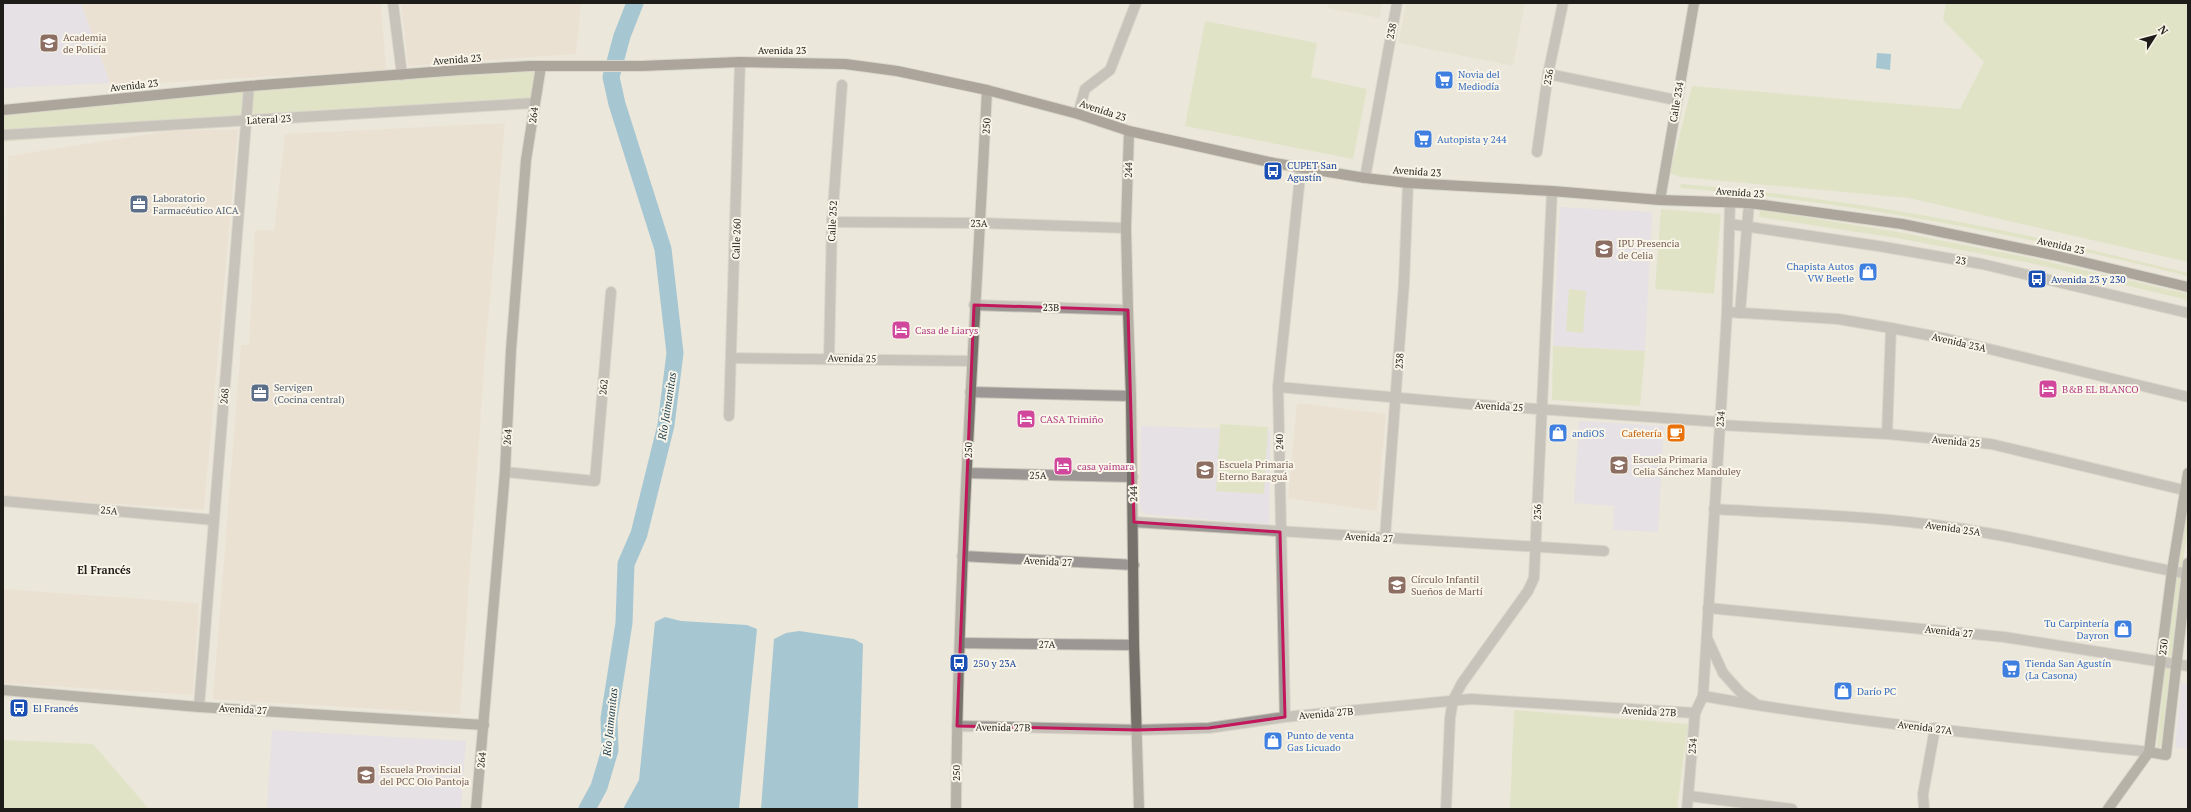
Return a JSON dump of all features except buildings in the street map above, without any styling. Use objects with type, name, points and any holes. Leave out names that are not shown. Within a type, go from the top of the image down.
[{"type":"main road","name":"Avenida 23","points":[[3,110],[249,86],[541,66],[641,66],[740,62],[845,64],[897,71],[987,90],[1078,114],[1129,131],[1301,167],[1365,178],[1408,183],[1552,191],[1660,200],[1749,203],[1902,224],[2053,255],[2188,287]]},
{"type":"street","points":[[393,3],[402,75]]},
{"type":"street","points":[[1078,114],[1085,89],[1110,70],[1136,3]]},
{"type":"street","name":"238","points":[[1365,178],[1398,3]]},
{"type":"street","name":"236","points":[[1537,152],[1548,74],[1564,3]]},
{"type":"street","name":"Calle 234","points":[[1660,200],[1676,100],[1694,3]]},
{"type":"street","name":"Calle 260","points":[[729,416],[740,62]]},
{"type":"street","name":"264","points":[[476,809],[505,472],[511,350],[524,184],[534,103],[541,66]]},
{"type":"street","points":[[1548,74],[1676,100]]},
{"type":"street","name":"Calle 252","points":[[829,358],[832,222],[842,85]]},
{"type":"street","name":"268","points":[[199,707],[249,86]]},
{"type":"street","name":"250","points":[[956,809],[962,556],[974,305],[987,90]]},
{"type":"street","name":"Lateral 23","points":[[3,135],[534,103]]},
{"type":"street","name":"244","points":[[1129,131],[1126,228],[1133,477],[1134,645],[1139,809]]},
{"type":"street","name":"240","points":[[1285,717],[1278,387],[1301,167]]},
{"type":"street","name":"238","points":[[1385,538],[1404,283],[1408,183]]},
{"type":"street","name":"236","points":[[1446,809],[1450,718],[1453,700],[1462,683],[1528,591],[1534,578],[1552,191]]},
{"type":"street","name":"234","points":[[1687,809],[1695,713],[1703,696],[1727,312],[1730,202]]},
{"type":"street","points":[[1740,313],[1749,203]]},
{"type":"street","name":"23A","points":[[832,222],[980,223],[1126,228]]},
{"type":"street","name":"23","points":[[1730,224],[1880,246],[1982,264],[2043,277],[2188,313]]},
{"type":"street","name":"262","points":[[505,472],[594,481],[611,292]]},
{"type":"street","name":"23B","points":[[974,305],[1128,310]]},
{"type":"street","name":"Avenida 23A","points":[[1727,312],[1838,319],[1891,328],[1948,339],[2188,397]]},
{"type":"street","points":[[1887,434],[1891,328]]},
{"type":"street","name":"Avenida 25","points":[[732,358],[829,358],[971,361]]},
{"type":"street","name":"Avenida 25","points":[[1278,387],[1720,423],[1887,434],[1991,444],[2186,491]]},
{"type":"street","points":[[970,392],[1131,396]]},
{"type":"street","name":"25A","points":[[967,473],[1133,477]]},
{"type":"street","name":"230","points":[[2108,809],[2149,752],[2172,571],[2188,473]]},
{"type":"street","name":"25A","points":[[3,501],[214,520]]},
{"type":"street","name":"Avenida 25A","points":[[1714,509],[1869,518],[1945,526],[2014,538],[2172,571],[2187,570]]},
{"type":"street","name":"Avenida 27","points":[[1134,522],[1280,532],[1604,550]]},
{"type":"street","name":"Avenida 27","points":[[962,556],[1134,565]]},
{"type":"street","name":"230","points":[[2149,752],[2166,755],[2187,570]]},
{"type":"street","name":"Avenida 27","points":[[1708,608],[2004,637],[2188,666]]},
{"type":"street","name":"234","points":[[1707,636],[1723,673],[1741,693],[1759,706]]},
{"type":"street","name":"27A","points":[[960,643],[1134,645]]},
{"type":"street","name":"Avenida 27","points":[[3,690],[199,707],[484,725]]},
{"type":"street","name":"Avenida 27A","points":[[1703,696],[1759,706],[1935,728],[2149,752]]},
{"type":"street","name":"Avenida 27B","points":[[957,726],[1137,730],[1209,728],[1285,717],[1471,699],[1695,713]]},
{"type":"street","points":[[1924,809],[1923,794],[1935,728]]},
{"type":"street","points":[[1689,796],[1792,809]]},
{"type":"highlighted area","points":[[974,305],[1128,310],[1134,522],[1280,532],[1285,717],[1209,728],[1137,730],[957,726]]},
{"type":"shaded area","name":"Academia de Policía","points":[[3,3],[81,3],[110,83],[3,88]]},
{"type":"shaded area","points":[[81,3],[381,3],[386,69],[381,71],[111,85]]},
{"type":"shaded area","points":[[401,3],[581,3],[576,54],[408,66]]},
{"type":"shaded area","points":[[1328,3],[1382,3],[1380,18],[1327,8]]},
{"type":"shaded area","points":[[1406,3],[1525,3],[1513,66],[1398,43]]},
{"type":"shaded area","points":[[505,123],[484,367],[460,714],[213,699],[241,345],[249,345],[255,230],[274,231],[285,134]]},
{"type":"shaded area","points":[[238,129],[204,510],[3,496],[3,359],[8,156],[169,131]]},
{"type":"shaded area","name":"IPU Presencia de Celia","points":[[1560,207],[1652,212],[1645,351],[1553,346]]},
{"type":"shaded area","points":[[1297,403],[1386,414],[1377,511],[1288,498]]},
{"type":"shaded area","name":"Escuela Primaria Celia Sánchez Manduley","points":[[1579,421],[1664,426],[1658,532],[1613,530],[1614,506],[1574,503]]},
{"type":"shaded area","name":"Escuela Primaria Eterno Baraguá","points":[[1141,426],[1270,430],[1269,525],[1145,514],[1140,509]]},
{"type":"shaded area","points":[[3,589],[199,603],[193,695],[3,683]]},
{"type":"shaded area","points":[[2181,683],[2188,684],[2188,749],[2175,747]]},
{"type":"shaded area","name":"Escuela Provincial del PCC Olo Pantoja","points":[[272,730],[466,741],[461,809],[267,809]]},
{"type":"green space","points":[[1946,3],[2188,3],[2188,262],[1909,198],[1680,177],[1670,173],[1692,86],[1960,109],[1984,62],[1943,20]]},
{"type":"green space","points":[[1205,21],[1317,43],[1311,77],[1367,89],[1353,159],[1185,126]]},
{"type":"green space","points":[[540,67],[536,99],[3,142],[3,110]]},
{"type":"green space","points":[[1681,184],[1839,202],[1957,221],[2188,273],[2188,276],[2062,247],[1936,222],[1808,201],[1680,188]]},
{"type":"green space","points":[[1661,209],[1721,214],[1714,294],[1655,289]]},
{"type":"green space","points":[[1760,210],[1898,232],[2036,259],[2188,294],[2188,300],[2035,264],[1897,238],[1759,217]]},
{"type":"green space","points":[[1569,289],[1586,291],[1583,333],[1566,331]]},
{"type":"green space","points":[[1553,346],[1645,351],[1640,406],[1552,400]]},
{"type":"green space","points":[[1220,424],[1268,427],[1264,494],[1216,491]]},
{"type":"green space","points":[[2188,496],[2188,529],[2182,567],[2180,569],[2178,567]]},
{"type":"green space","points":[[2176,577],[2181,577],[2172,656],[2169,657],[2167,655]]},
{"type":"green space","points":[[2165,667],[2170,668],[2161,746],[2157,748]]},
{"type":"green space","points":[[1514,710],[1688,724],[1677,809],[1510,809]]},
{"type":"green space","points":[[3,740],[93,744],[149,809],[3,809]]},
{"type":"water","points":[[1877,53],[1891,54],[1890,70],[1876,68]]},
{"type":"water","points":[[665,617],[681,621],[747,625],[757,629],[739,809],[623,809],[639,780],[655,622]]},
{"type":"water","points":[[799,631],[854,639],[863,644],[858,809],[761,809],[774,639],[786,633]]},
{"type":"waterway","name":"Río Jaimanitas","points":[[587,809],[599,787],[610,750],[609,718],[624,623],[626,564],[639,534],[666,425],[675,353],[663,249],[617,104],[611,77],[622,36],[635,3]]},
{"type":"place","name":"Academia de Policía","points":[[49,43]]},
{"type":"place","name":"Novia del Mediodía","points":[[1444,80]]},
{"type":"place","name":"Autopista y 244","points":[[1423,139]]},
{"type":"place","name":"CUPET San Agustín","points":[[1273,171]]},
{"type":"place","name":"Laboratorio Farmacéutico AICA","points":[[139,204]]},
{"type":"place","name":"IPU Presencia de Celia","points":[[1604,249]]},
{"type":"place","name":"Chapista Autos VW Beetle","points":[[1868,272]]},
{"type":"place","name":"Avenida 23 y 230","points":[[2037,279]]},
{"type":"place","name":"Casa de Liarys","points":[[901,330]]},
{"type":"place","name":"B&B EL BLANCO","points":[[2048,389]]},
{"type":"place","name":"Servigen (Cocina central)","points":[[260,393]]},
{"type":"place","name":"CASA Trimiño","points":[[1026,419]]},
{"type":"place","name":"andiOS","points":[[1558,433]]},
{"type":"place","name":"Cafetería","points":[[1676,433]]},
{"type":"place","name":"Escuela Primaria Celia Sánchez Manduley","points":[[1619,465]]},
{"type":"place","name":"casa yaimara","points":[[1063,466]]},
{"type":"place","name":"Escuela Primaria Eterno Baraguá","points":[[1205,470]]},
{"type":"place","name":"Círculo Infantil Sueños de Martí","points":[[1397,585]]},
{"type":"place","name":"Tu Carpintería Dayron","points":[[2123,629]]},
{"type":"place","name":"250 y 23A","points":[[959,663]]},
{"type":"place","name":"Tienda San Agustín (La Casona)","points":[[2011,669]]},
{"type":"place","name":"Darío PC","points":[[1843,691]]},
{"type":"place","name":"El Francés","points":[[19,708]]},
{"type":"place","name":"Punto de venta Gas Licuado","points":[[1273,741]]},
{"type":"place","name":"Escuela Provincial del PCC Olo Pantoja","points":[[366,775]]},
{"type":"district","name":"El Francés","points":[[104,570]]}]
